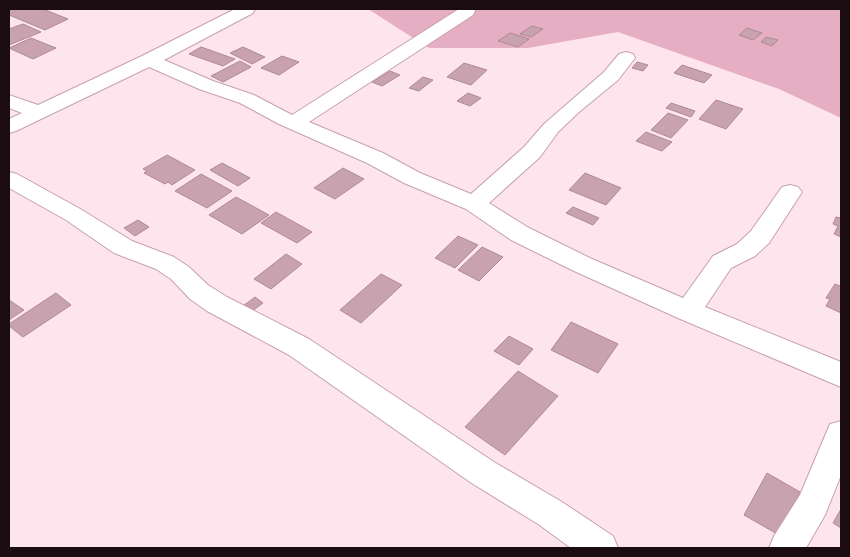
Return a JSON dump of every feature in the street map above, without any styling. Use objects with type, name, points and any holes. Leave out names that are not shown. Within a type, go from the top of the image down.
[{"type":"street","points":[[9,127],[149,60],[247,9]]},
{"type":"street","points":[[294,123],[467,11]]},
{"type":"street","points":[[474,204],[532,152],[551,128],[611,76],[626,58]]},
{"type":"street","points":[[149,60],[206,85],[247,99],[294,123],[375,158],[412,178],[474,204],[520,234],[583,265],[688,312],[841,375]]},
{"type":"street","points":[[9,101],[38,112]]},
{"type":"street","points":[[9,179],[74,214],[123,247],[165,263],[180,273],[199,292],[217,304],[299,347],[482,472],[550,513],[600,548]]},
{"type":"street","points":[[688,312],[722,262],[746,250],[760,237],[790,192]]},
{"type":"street","points":[[788,548],[812,504],[841,434]]},
{"type":"shaded area","points":[[368,9],[841,9],[841,118],[779,89],[618,32],[528,48],[429,48]]},
{"type":"building","points":[[9,9],[43,9],[68,19],[45,30],[9,15]]},
{"type":"building","points":[[23,24],[41,32],[9,45],[9,29]]},
{"type":"building","points":[[532,26],[543,29],[531,37],[520,34]]},
{"type":"building","points":[[747,28],[762,33],[753,40],[739,35]]},
{"type":"building","points":[[510,33],[529,39],[518,47],[498,41]]},
{"type":"building","points":[[766,37],[778,40],[772,46],[761,42]]},
{"type":"building","points":[[31,38],[56,48],[33,59],[9,48]]},
{"type":"building","points":[[201,47],[235,59],[223,66],[189,54]]},
{"type":"building","points":[[243,47],[265,57],[252,64],[230,53]]},
{"type":"building","points":[[282,56],[299,62],[279,75],[261,68]]},
{"type":"building","points":[[240,61],[251,67],[223,82],[211,76]]},
{"type":"building","points":[[637,62],[648,65],[643,71],[632,68]]},
{"type":"building","points":[[464,63],[487,70],[471,85],[447,77]]},
{"type":"building","points":[[682,65],[712,75],[704,83],[674,73]]},
{"type":"building","points":[[390,71],[400,75],[382,86],[372,82]]},
{"type":"building","points":[[423,77],[433,80],[419,91],[409,88]]},
{"type":"building","points":[[468,93],[481,98],[470,106],[457,101]]},
{"type":"building","points":[[716,100],[743,109],[726,129],[699,119]]},
{"type":"building","points":[[671,103],[695,111],[691,117],[666,108]]},
{"type":"building","points":[[668,113],[688,120],[671,138],[651,130]]},
{"type":"building","points":[[646,132],[672,142],[662,151],[636,141]]},
{"type":"building","points":[[167,155],[195,170],[172,185],[168,182],[165,184],[144,173],[147,171],[143,169]]},
{"type":"building","points":[[222,163],[250,178],[238,186],[210,170]]},
{"type":"building","points":[[343,168],[364,179],[335,199],[314,188]]},
{"type":"building","points":[[585,173],[621,188],[606,205],[569,190]]},
{"type":"building","points":[[201,174],[232,191],[207,208],[175,191]]},
{"type":"building","points":[[236,197],[269,215],[242,234],[209,215]]},
{"type":"building","points":[[573,207],[599,218],[593,225],[566,213]]},
{"type":"building","points":[[276,212],[312,232],[297,243],[261,223]]},
{"type":"building","points":[[836,217],[841,218],[841,237],[834,234],[838,226],[833,224]]},
{"type":"building","points":[[138,220],[149,227],[135,236],[124,228]]},
{"type":"building","points":[[458,236],[478,245],[455,268],[435,258]]},
{"type":"building","points":[[482,247],[503,257],[479,281],[458,270]]},
{"type":"building","points":[[286,254],[302,264],[271,289],[254,279]]},
{"type":"building","points":[[381,274],[402,285],[361,323],[340,310]]},
{"type":"building","points":[[835,284],[840,286],[841,284],[841,313],[826,306],[830,299],[826,298]]},
{"type":"building","points":[[56,293],[71,305],[23,337],[9,326],[9,324]]},
{"type":"building","points":[[255,297],[263,303],[251,312],[243,306]]},
{"type":"building","points":[[9,300],[24,310],[9,320]]},
{"type":"building","points":[[571,322],[618,344],[598,373],[551,350]]},
{"type":"building","points":[[509,336],[533,349],[519,365],[494,351]]},
{"type":"building","points":[[518,371],[558,396],[505,455],[465,427]]},
{"type":"building","points":[[767,473],[800,492],[779,535],[744,515]]},
{"type":"building","points":[[841,509],[841,528],[833,523]]}]
